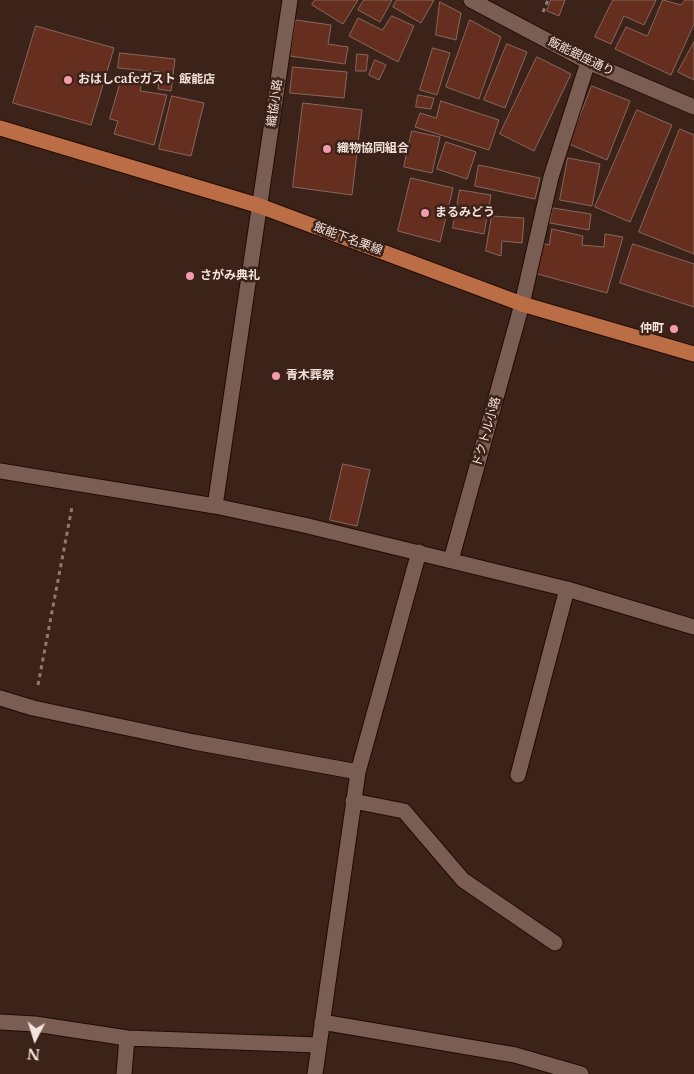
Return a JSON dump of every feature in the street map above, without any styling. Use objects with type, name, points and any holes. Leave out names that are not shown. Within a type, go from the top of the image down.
[{"type":"main road","name":"飯能下名栗線","points":[[0,128],[260,206],[522,304],[694,354]]},
{"type":"street","name":"織協小路","points":[[214,506],[290,0]]},
{"type":"street","name":"飯能銀座通り","points":[[471,0],[588,62],[694,108]]},
{"type":"street","name":"ドクトル小路","points":[[451,560],[522,304],[551,177],[588,62]]},
{"type":"street","points":[[0,471],[214,506],[304,524],[567,589],[694,627]]},
{"type":"street","points":[[315,1074],[358,772],[419,552]]},
{"type":"street","points":[[518,775],[567,589]]},
{"type":"street","points":[[0,698],[33,708],[194,742],[358,772]]},
{"type":"street","points":[[353,801],[404,811],[463,880],[555,943]]},
{"type":"street","points":[[0,1022],[35,1024],[127,1038],[318,1045]]},
{"type":"street","points":[[322,1022],[515,1056],[581,1074]]},
{"type":"street","points":[[124,1074],[127,1038]]},
{"type":"path","points":[[33,708],[77,484]]},
{"type":"building","points":[[315,0],[358,0],[343,24],[312,5]]},
{"type":"building","points":[[364,0],[392,0],[380,22],[358,10]]},
{"type":"building","points":[[397,0],[434,0],[421,23],[393,7]]},
{"type":"building","points":[[551,0],[565,0],[559,16],[547,11]]},
{"type":"building","points":[[613,0],[656,0],[644,25],[624,16],[611,44],[595,37]]},
{"type":"building","points":[[663,0],[681,5],[685,0],[694,0],[694,24],[671,75],[615,49],[626,27],[647,36]]},
{"type":"building","points":[[440,2],[461,13],[456,40],[436,35]]},
{"type":"building","points":[[392,16],[414,26],[398,62],[349,36],[358,18],[382,30]]},
{"type":"building","points":[[296,20],[331,25],[328,44],[348,47],[345,64],[290,56]]},
{"type":"building","points":[[470,20],[501,37],[479,99],[446,87]]},
{"type":"building","points":[[36,26],[114,48],[91,125],[13,103]]},
{"type":"building","points":[[694,42],[694,80],[678,72]]},
{"type":"building","points":[[507,44],[527,52],[505,108],[484,100]]},
{"type":"building","points":[[433,48],[450,53],[437,95],[420,90]]},
{"type":"building","points":[[120,53],[175,59],[171,91],[158,89],[160,72],[118,68]]},
{"type":"building","points":[[357,54],[368,55],[366,71],[356,71]]},
{"type":"building","points":[[537,57],[571,74],[534,151],[500,134]]},
{"type":"building","points":[[375,60],[386,65],[379,80],[369,75]]},
{"type":"building","points":[[293,67],[347,72],[344,98],[290,93]]},
{"type":"building","points":[[122,77],[143,78],[140,91],[167,95],[154,145],[114,134],[118,121],[110,119]]},
{"type":"building","points":[[592,86],[630,101],[607,160],[569,144]]},
{"type":"building","points":[[418,95],[434,98],[431,109],[416,107]]},
{"type":"building","points":[[172,96],[204,103],[191,156],[159,149]]},
{"type":"building","points":[[441,101],[499,120],[489,150],[415,127],[420,113],[436,118]]},
{"type":"building","name":"織物協同組合","points":[[303,103],[362,110],[352,195],[293,187]]},
{"type":"building","points":[[637,110],[672,125],[630,222],[595,207]]},
{"type":"building","points":[[680,129],[694,135],[694,254],[639,232]]},
{"type":"building","points":[[412,131],[440,137],[432,173],[404,167]]},
{"type":"building","points":[[446,142],[476,152],[467,179],[437,169]]},
{"type":"building","points":[[568,158],[600,164],[592,206],[560,200]]},
{"type":"building","points":[[479,165],[540,178],[535,199],[475,186]]},
{"type":"building","points":[[411,178],[453,188],[440,242],[398,231]]},
{"type":"building","points":[[460,190],[491,195],[484,234],[453,228]]},
{"type":"building","points":[[553,208],[591,214],[589,230],[550,223]]},
{"type":"building","points":[[492,216],[524,218],[522,243],[502,241],[501,256],[486,251]]},
{"type":"building","points":[[552,229],[583,236],[582,245],[604,247],[605,234],[623,237],[607,293],[534,273],[542,243],[549,245]]},
{"type":"building","points":[[633,244],[694,264],[694,307],[620,283]]},
{"type":"building","points":[[343,464],[370,470],[357,526],[330,520]]},
{"type":"place","name":"おはしcafeガスト 飯能店","points":[[68,80]]},
{"type":"place","name":"織物協同組合","points":[[327,149]]},
{"type":"place","name":"まるみどう","points":[[425,213]]},
{"type":"place","name":"さがみ典礼","points":[[190,276]]},
{"type":"place","name":"仲町","points":[[674,329]]},
{"type":"place","name":"青木葬祭","points":[[276,376]]}]
